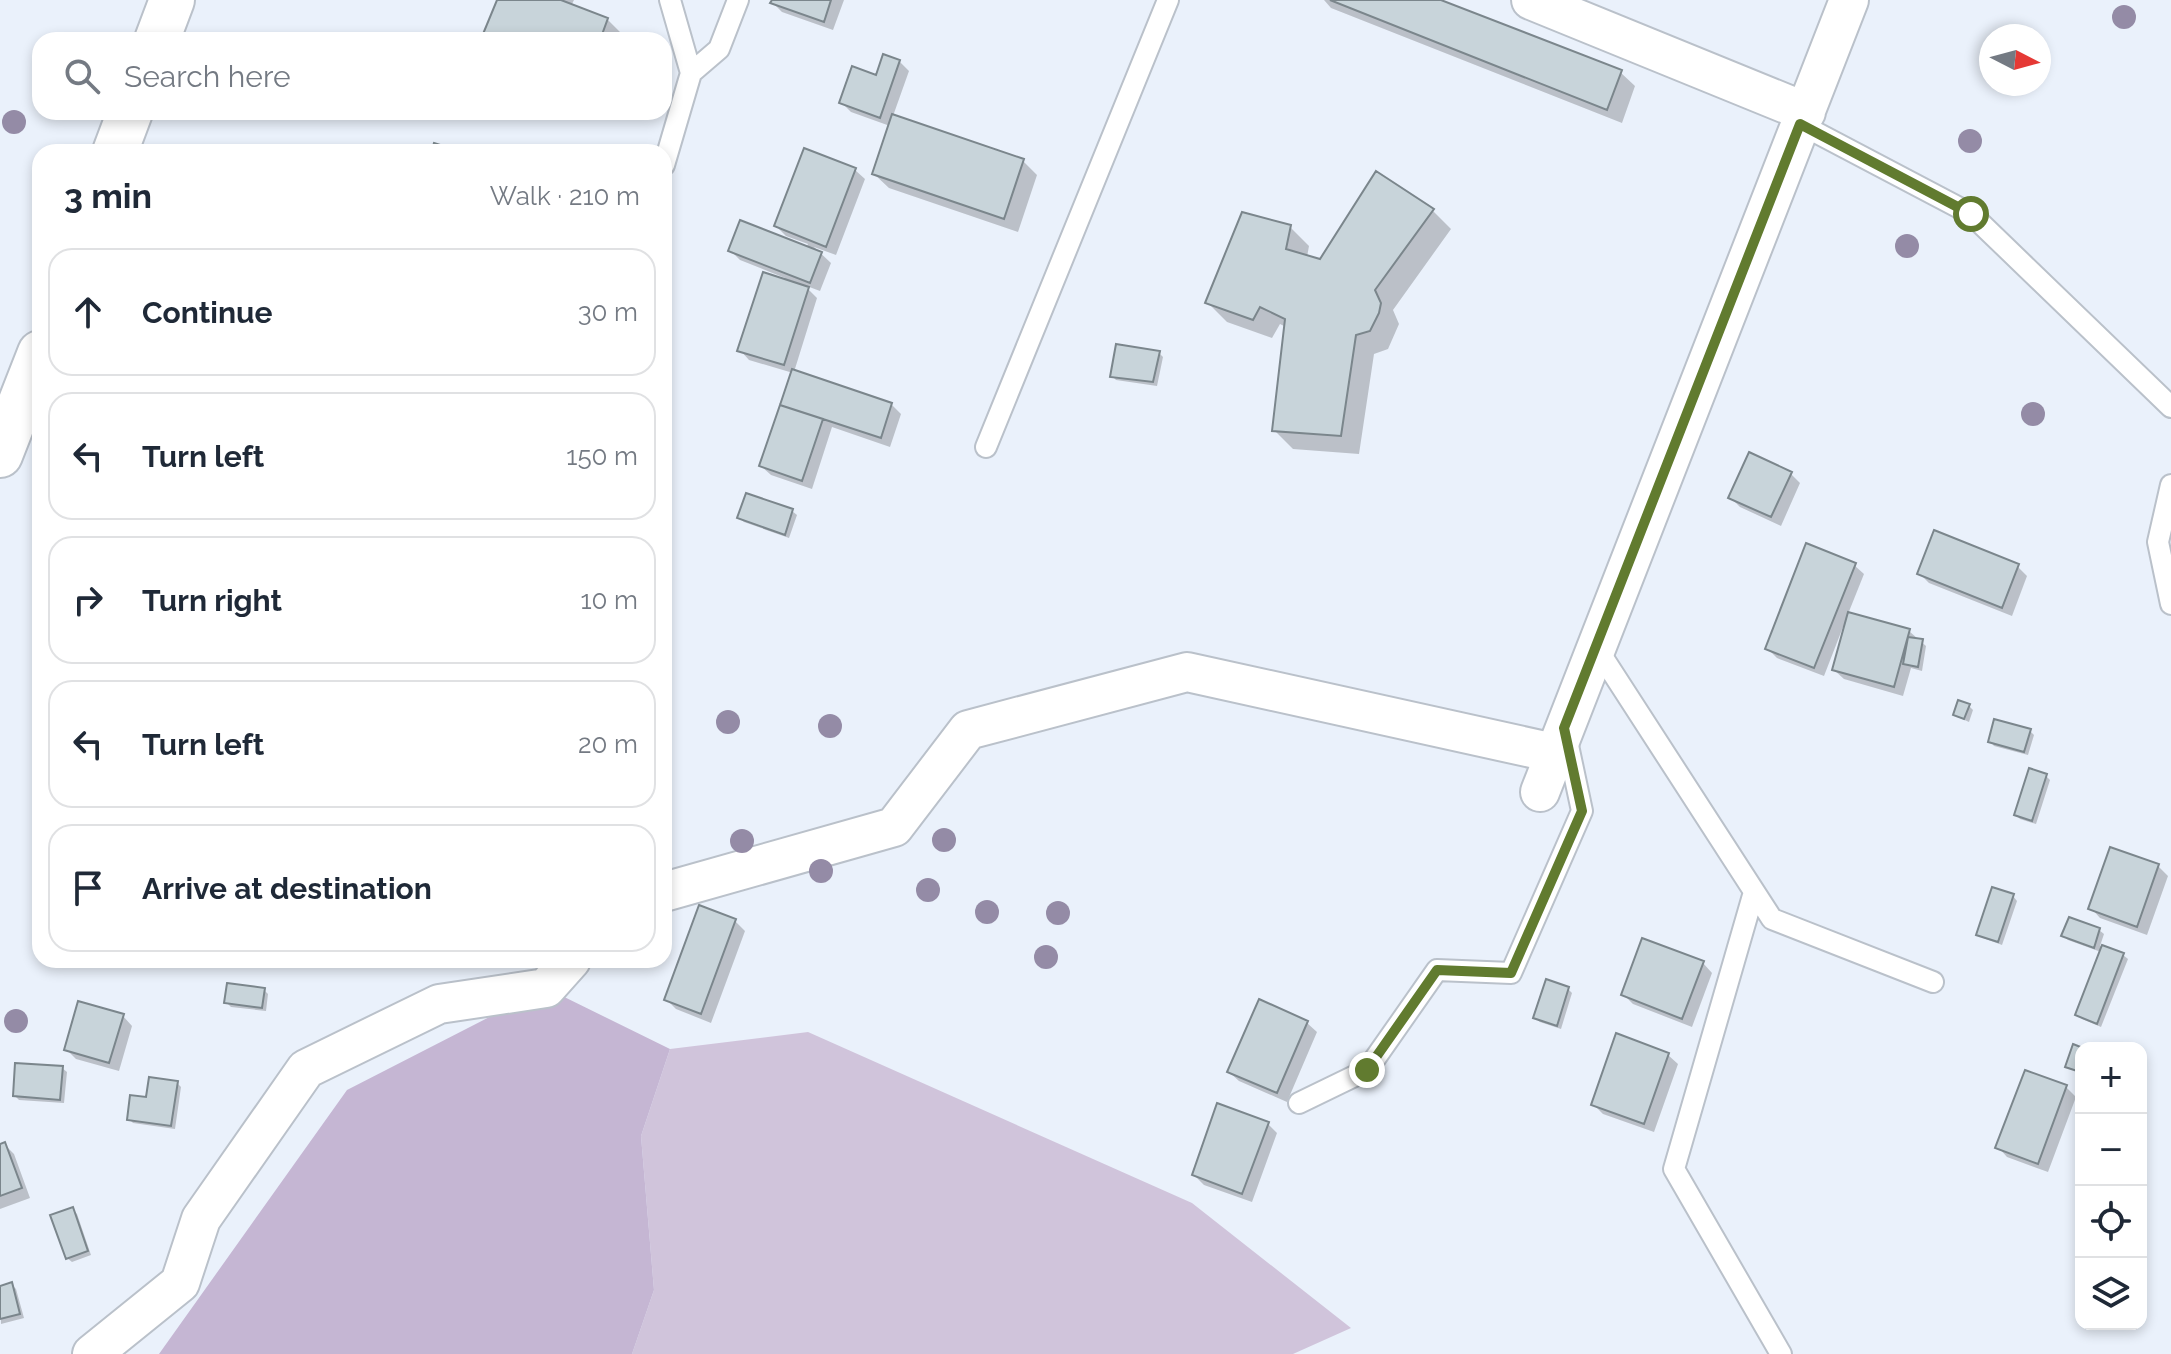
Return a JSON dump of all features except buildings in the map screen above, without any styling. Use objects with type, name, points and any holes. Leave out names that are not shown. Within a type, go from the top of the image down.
[{"type":"main road","points":[[160,32],[172,0]]},
{"type":"main road","points":[[118,144],[127,120]]},
{"type":"main road","points":[[0,455],[10,400],[32,366]]},
{"type":"street","points":[[1531,0],[1803,118]]},
{"type":"street","points":[[1540,792],[1849,0]]},
{"type":"street","points":[[672,890],[894,827],[968,730],[1187,672],[1559,741]]},
{"type":"street","points":[[92,1354],[180,1283],[201,1219],[306,1069],[439,1004],[546,988],[564,968]]},
{"type":"lane","points":[[670,0],[691,73],[670,144]]},
{"type":"lane","points":[[691,73],[719,49],[738,0]]},
{"type":"lane","points":[[986,447],[1168,0]]},
{"type":"lane","points":[[1803,118],[1971,214],[2171,407]]},
{"type":"lane","points":[[2171,485],[2158,542],[2171,604]]},
{"type":"lane","points":[[1596,647],[1772,919],[1933,982]]},
{"type":"lane","points":[[1299,1103],[1367,1070],[1437,970],[1511,973],[1582,811],[1559,741]]},
{"type":"lane","points":[[1754,892],[1674,1169],[1781,1354]]},
{"type":"shaded area","points":[[546,988],[670,1049],[641,1136],[654,1290],[632,1354],[159,1354],[347,1090]]},
{"type":"shaded area","points":[[808,1032],[1192,1203],[1351,1328],[1293,1354],[632,1354],[654,1290],[641,1136],[670,1049]]},
{"type":"route","points":[[1367,1070],[1437,970],[1511,973],[1582,811],[1564,728],[1800,124],[1971,214]]}]
